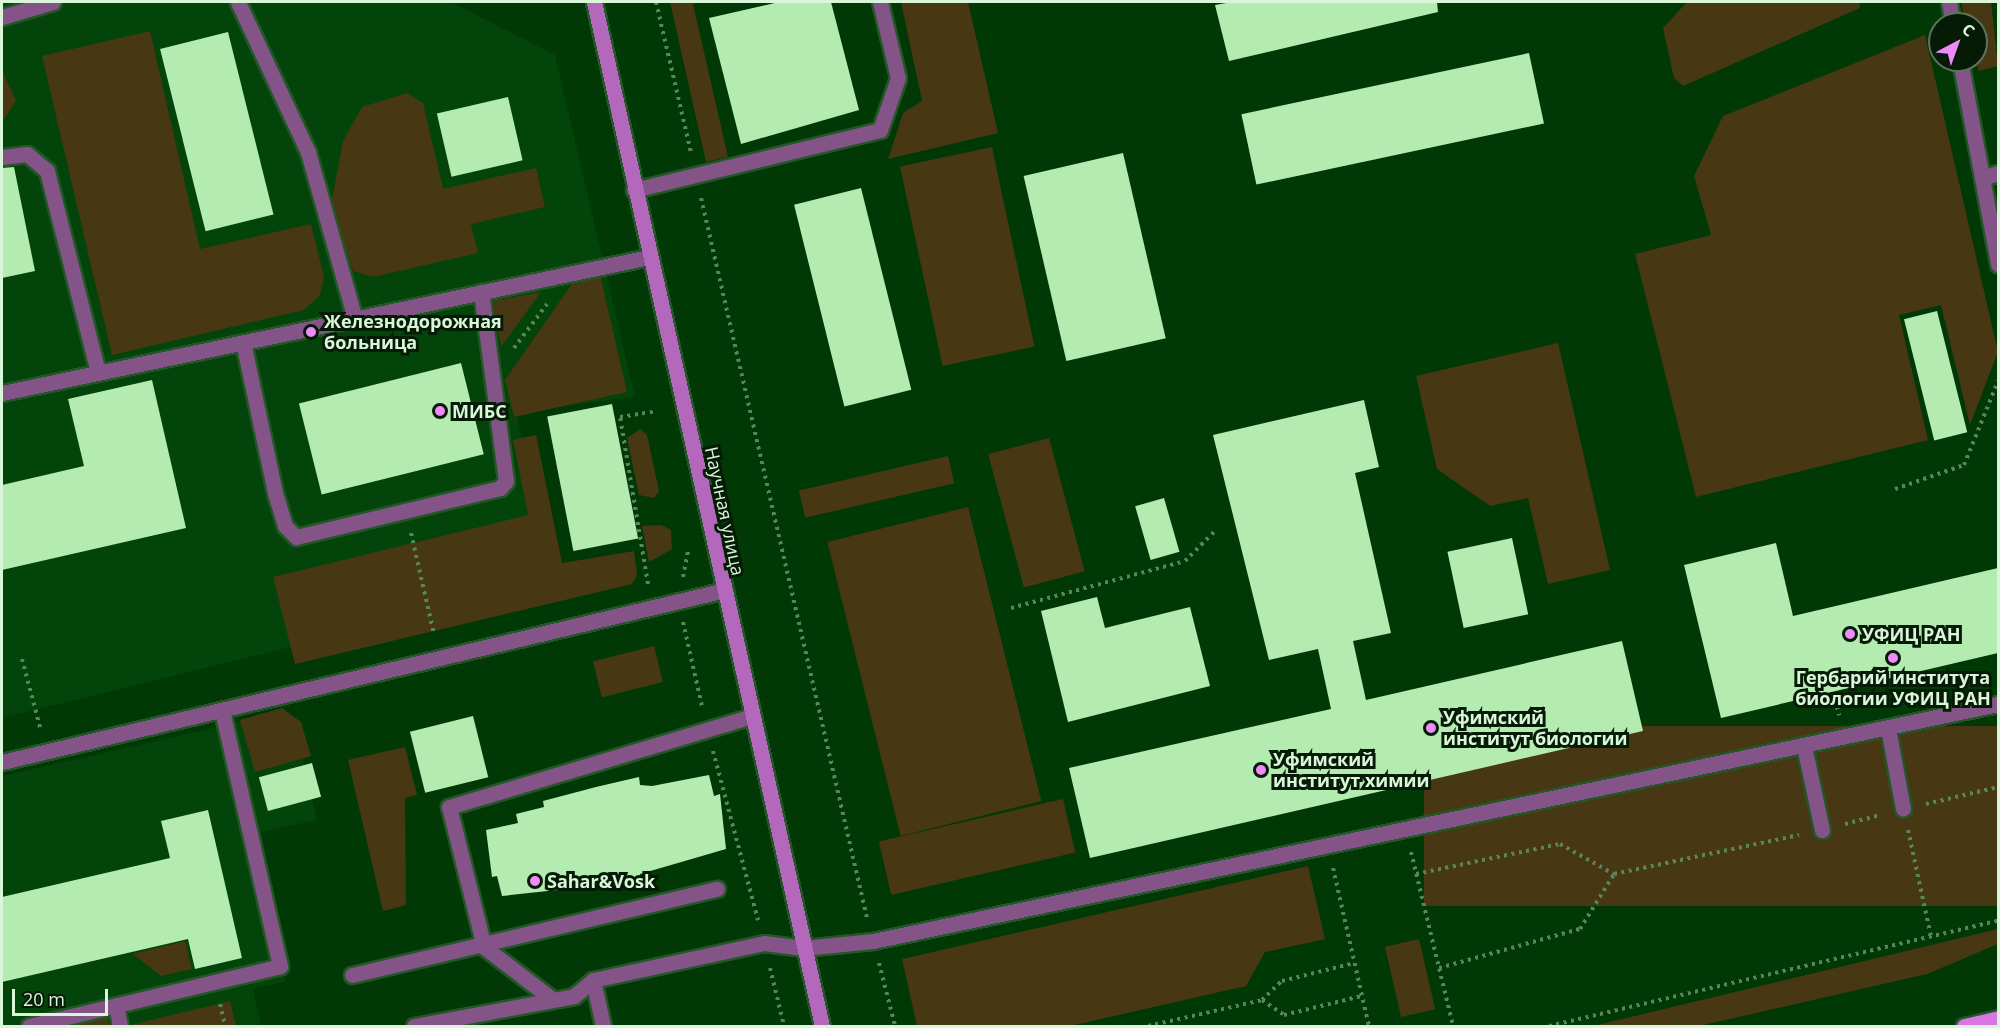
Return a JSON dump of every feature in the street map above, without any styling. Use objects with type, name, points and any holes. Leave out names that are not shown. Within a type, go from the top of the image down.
[{"type":"main road","points":[[1964,1026],[1998,1018]]},
{"type":"street","name":"Научная улица","points":[[594,2],[749,717],[822,1026]]},
{"type":"lane","points":[[2,17],[53,2]]},
{"type":"lane","points":[[238,2],[308,152],[355,319]]},
{"type":"lane","points":[[634,190],[880,130],[898,78],[880,2]]},
{"type":"lane","points":[[1962,72],[1998,264]]},
{"type":"lane","points":[[2,157],[27,154],[47,171],[98,373]]},
{"type":"lane","points":[[1982,178],[1998,173]]},
{"type":"lane","points":[[2,393],[649,257]]},
{"type":"lane","points":[[243,342],[285,526],[296,537],[500,488],[506,481],[494,376],[481,292]]},
{"type":"lane","points":[[2,762],[721,591]]},
{"type":"lane","points":[[414,1026],[574,996],[592,980],[764,943],[804,948],[873,941],[1327,843],[1998,704]]},
{"type":"lane","points":[[28,1026],[280,966],[222,710]]},
{"type":"lane","points":[[552,999],[484,947],[449,807],[749,717]]},
{"type":"lane","points":[[1888,728],[1903,809]]},
{"type":"lane","points":[[1804,746],[1822,830]]},
{"type":"lane","points":[[352,975],[484,947],[717,889]]},
{"type":"lane","points":[[592,980],[603,1026]]},
{"type":"lane","points":[[116,1005],[120,1026]]},
{"type":"path","points":[[657,2],[873,941],[895,1026]]},
{"type":"path","points":[[494,376],[568,274]]},
{"type":"path","points":[[1895,489],[1964,465],[1998,381]]},
{"type":"path","points":[[652,607],[620,417],[656,411]]},
{"type":"path","points":[[405,510],[440,658]]},
{"type":"path","points":[[1011,608],[1185,561],[1214,532]]},
{"type":"path","points":[[688,551],[678,601],[707,729],[784,1026]]},
{"type":"path","points":[[22,659],[46,752]]},
{"type":"path","points":[[1833,692],[1842,725]]},
{"type":"path","points":[[1416,874],[1560,844],[1614,874],[1822,830],[1998,787]]},
{"type":"path","points":[[1903,809],[1931,936]]},
{"type":"path","points":[[1405,827],[1453,1026]]},
{"type":"path","points":[[1327,843],[1369,1026]]},
{"type":"path","points":[[1439,968],[1580,929],[1614,874]]},
{"type":"path","points":[[1550,1026],[1998,921]]},
{"type":"path","points":[[1148,1026],[1262,1000],[1282,981],[1354,963]]},
{"type":"path","points":[[1262,1000],[1284,1015],[1362,996]]},
{"type":"shaded area","name":"Железнодорожная больница","points":[[2,2],[451,2],[555,55],[635,397],[516,412],[554,582],[2,718]]},
{"type":"shaded area","points":[[670,2],[700,2],[693,4],[728,157],[706,162]]},
{"type":"shaded area","points":[[901,2],[968,2],[998,133],[888,159],[903,113],[922,101]]},
{"type":"shaded area","points":[[1687,2],[1859,2],[1860,8],[1683,86],[1674,78],[1663,28]]},
{"type":"shaded area","points":[[1961,2],[1991,2],[1998,66],[1988,68],[1988,12],[1963,12]]},
{"type":"shaded area","points":[[150,31],[200,249],[311,224],[324,277],[320,295],[304,310],[112,355],[42,56]]},
{"type":"shaded area","points":[[1925,35],[1928,48],[1928,72],[1934,72],[1998,352],[1970,425],[1941,305],[1899,315],[1928,440],[1696,497],[1635,254],[1711,235],[1694,176],[1723,116]]},
{"type":"shaded area","points":[[2,70],[16,101],[2,122]]},
{"type":"shaded area","points":[[407,93],[423,103],[443,189],[536,168],[545,207],[471,224],[478,253],[373,277],[353,271],[331,205],[343,141],[362,107]]},
{"type":"shaded area","points":[[992,147],[1034,347],[942,366],[900,167]]},
{"type":"shaded area","points":[[600,275],[627,392],[514,417],[505,380],[574,281]]},
{"type":"shaded area","points":[[541,292],[501,347],[492,301]]},
{"type":"shaded area","points":[[1558,343],[1610,570],[1548,584],[1528,498],[1490,506],[1437,469],[1416,376]]},
{"type":"shaded area","points":[[640,429],[647,435],[659,491],[654,498],[639,495],[627,438]]},
{"type":"shaded area","points":[[536,435],[562,563],[634,551],[637,575],[632,584],[295,664],[273,577],[528,515],[513,440]]},
{"type":"shaded area","points":[[1049,438],[1085,571],[1024,588],[988,454]]},
{"type":"shaded area","points":[[948,456],[954,483],[805,518],[799,490]]},
{"type":"shaded area","points":[[968,507],[1041,801],[901,836],[827,542]]},
{"type":"shaded area","points":[[661,525],[671,530],[672,549],[649,562],[642,526]]},
{"type":"shaded area","points":[[654,646],[663,682],[602,697],[593,661]]},
{"type":"shaded area","points":[[282,708],[301,722],[311,756],[255,772],[240,720]]},
{"type":"shaded area","points":[[280,713],[294,721],[317,820],[252,834],[285,982],[253,989],[261,1026],[2,1026],[2,776]]},
{"type":"shaded area","points":[[1424,726],[1998,726],[1998,906],[1424,906]]},
{"type":"shaded area","points":[[1669,735],[1674,758],[1432,810],[1427,786]]},
{"type":"shaded area","points":[[405,747],[417,795],[405,798],[406,905],[383,911],[348,760]]},
{"type":"shaded area","points":[[1063,799],[1075,853],[891,895],[879,842]]},
{"type":"shaded area","points":[[1308,866],[1325,939],[1265,952],[1246,986],[1070,1026],[917,1026],[902,959]]},
{"type":"shaded area","points":[[1998,929],[1998,944],[1927,974],[1699,1026],[1593,1026]]},
{"type":"shaded area","points":[[1419,939],[1435,1009],[1401,1017],[1385,947]]},
{"type":"shaded area","points":[[185,941],[192,969],[161,976],[133,954]]},
{"type":"shaded area","points":[[230,1001],[236,1026],[126,1026]]},
{"type":"shaded area","points":[[106,1013],[110,1026],[51,1026]]},
{"type":"building","points":[[779,2],[831,2],[859,110],[741,144],[709,18]]},
{"type":"building","points":[[1232,2],[1437,2],[1438,12],[1229,61],[1215,5]]},
{"type":"building","points":[[228,32],[273,214],[206,231],[160,49]]},
{"type":"building","points":[[1529,53],[1544,123],[1256,185],[1241,114]]},
{"type":"building","points":[[508,97],[523,160],[451,177],[437,113]]},
{"type":"building","points":[[1123,153],[1166,338],[1066,361],[1024,176]]},
{"type":"building","points":[[14,167],[35,271],[2,278],[2,168]]},
{"type":"building","points":[[861,188],[911,390],[844,407],[794,205]]},
{"type":"building","points":[[1937,311],[1967,432],[1934,441],[1904,319]]},
{"type":"building","points":[[461,363],[484,454],[322,495],[299,403]]},
{"type":"building","points":[[152,380],[186,528],[2,570],[2,485],[84,466],[68,399]]},
{"type":"building","points":[[1364,400],[1379,467],[1355,473],[1391,633],[1353,641],[1366,700],[1622,641],[1643,731],[1090,858],[1069,768],[1331,709],[1318,649],[1269,660],[1213,435]]},
{"type":"building","points":[[612,404],[638,538],[573,551],[547,417]]},
{"type":"building","points":[[1164,498],[1179,552],[1151,560],[1135,506]]},
{"type":"building","points":[[1512,538],[1528,614],[1464,628],[1447,552]]},
{"type":"building","name":"УФИЦ РАН","points":[[1776,543],[1793,616],[1998,568],[1998,653],[1721,718],[1684,565]]},
{"type":"building","points":[[1097,597],[1105,628],[1190,607],[1210,686],[1068,722],[1041,611]]},
{"type":"building","points":[[473,716],[488,777],[425,793],[410,732]]},
{"type":"building","points":[[312,763],[321,797],[268,811],[259,777]]},
{"type":"building","points":[[709,775],[714,796],[720,794],[726,849],[640,874],[641,881],[502,896],[497,876],[492,877],[486,830],[518,823],[516,814],[544,807],[543,801],[639,777],[640,785],[652,786]]},
{"type":"building","points":[[208,810],[242,958],[195,969],[188,939],[2,982],[2,897],[170,858],[161,821]]},
{"type":"place","name":"Железнодорожная больница","points":[[311,332]]},
{"type":"place","name":"МИБС","points":[[440,411]]},
{"type":"place","name":"УФИЦ РАН","points":[[1850,634]]},
{"type":"place","name":"Гербарий института биологии УФИЦ РАН","points":[[1893,658]]},
{"type":"place","name":"Уфимский институт биологии","points":[[1431,728]]},
{"type":"place","name":"Уфимский институт химии","points":[[1261,770]]},
{"type":"place","name":"Sahar&Vosk","points":[[535,881]]}]
